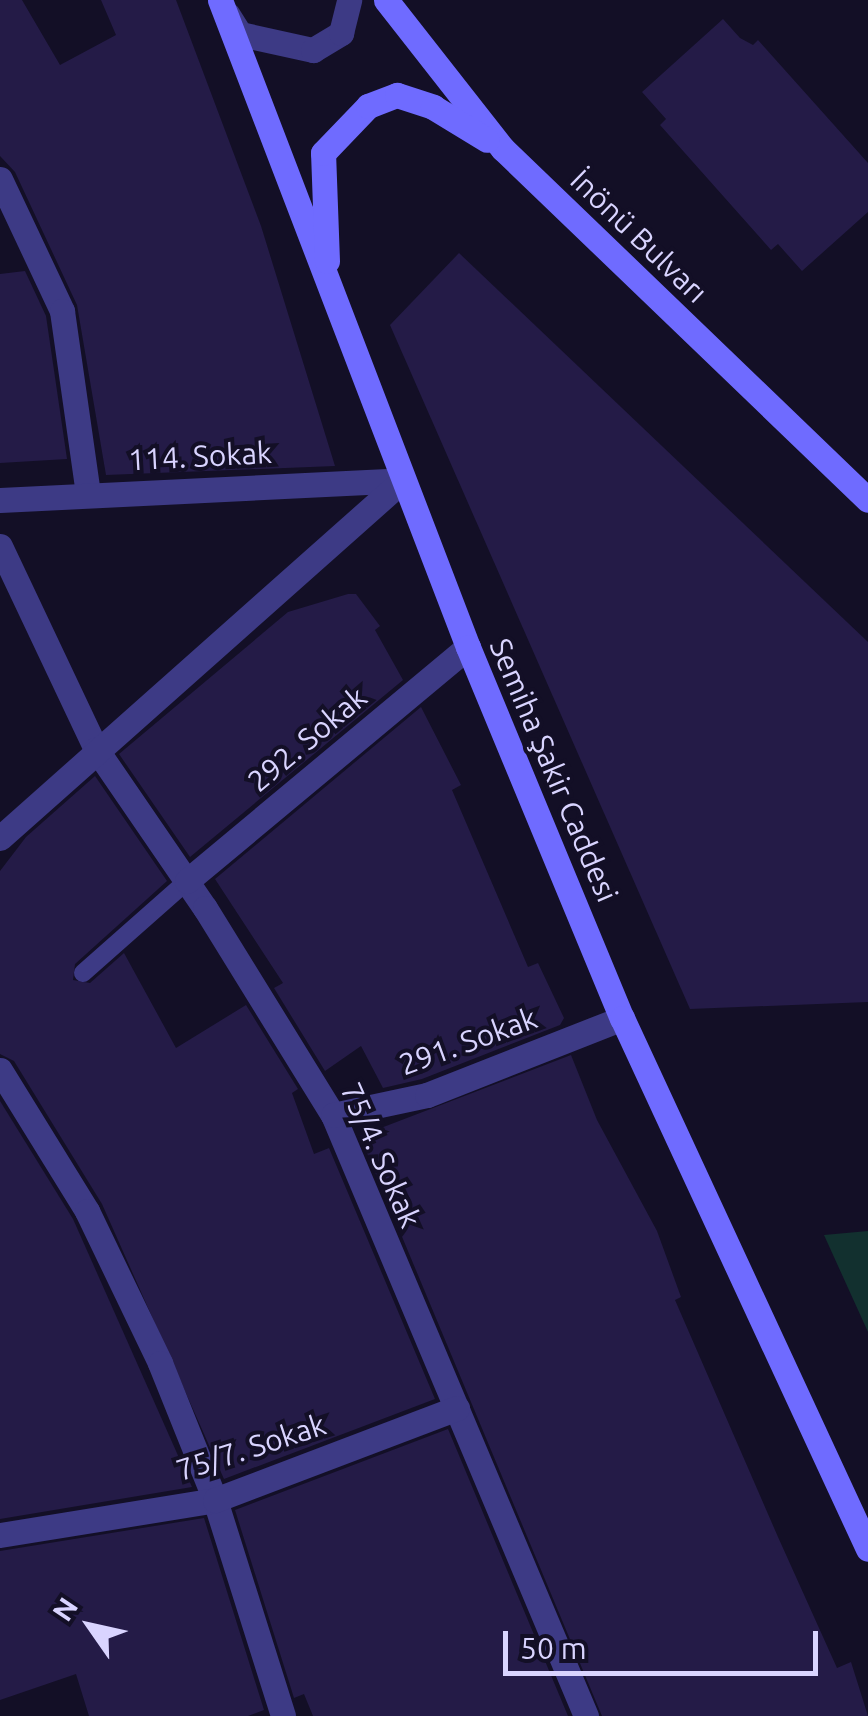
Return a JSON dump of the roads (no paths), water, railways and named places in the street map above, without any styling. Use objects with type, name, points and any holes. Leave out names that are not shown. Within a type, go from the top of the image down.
[{"type":"main road","name":"İnönü Bulvarı","points":[[386,0],[502,150],[868,500]]},
{"type":"main road","name":"Semiha Şakir Caddesi","points":[[221,3],[468,647],[622,1018],[868,1548]]},
{"type":"main road","points":[[329,290],[324,152],[368,106],[397,95],[433,107],[502,150]]},
{"type":"street","points":[[221,3],[240,34],[314,50],[341,33],[349,0]]},
{"type":"street","points":[[0,179],[62,310],[88,494]]},
{"type":"street","points":[[0,838],[403,480]]},
{"type":"street","name":"114. Sokak","points":[[0,500],[403,480]]},
{"type":"street","name":"75/4. Sokak","points":[[0,546],[96,749],[187,881],[333,1115],[586,1716]]},
{"type":"street","name":"292. Sokak","points":[[187,881],[468,647]]},
{"type":"street","name":"291. Sokak","points":[[333,1115],[426,1095],[622,1018]]},
{"type":"street","points":[[0,1070],[87,1211],[215,1500],[282,1716]]},
{"type":"street","name":"75/7. Sokak","points":[[0,1535],[215,1500],[457,1408]]},
{"type":"lane","points":[[83,973],[187,881]]}]
